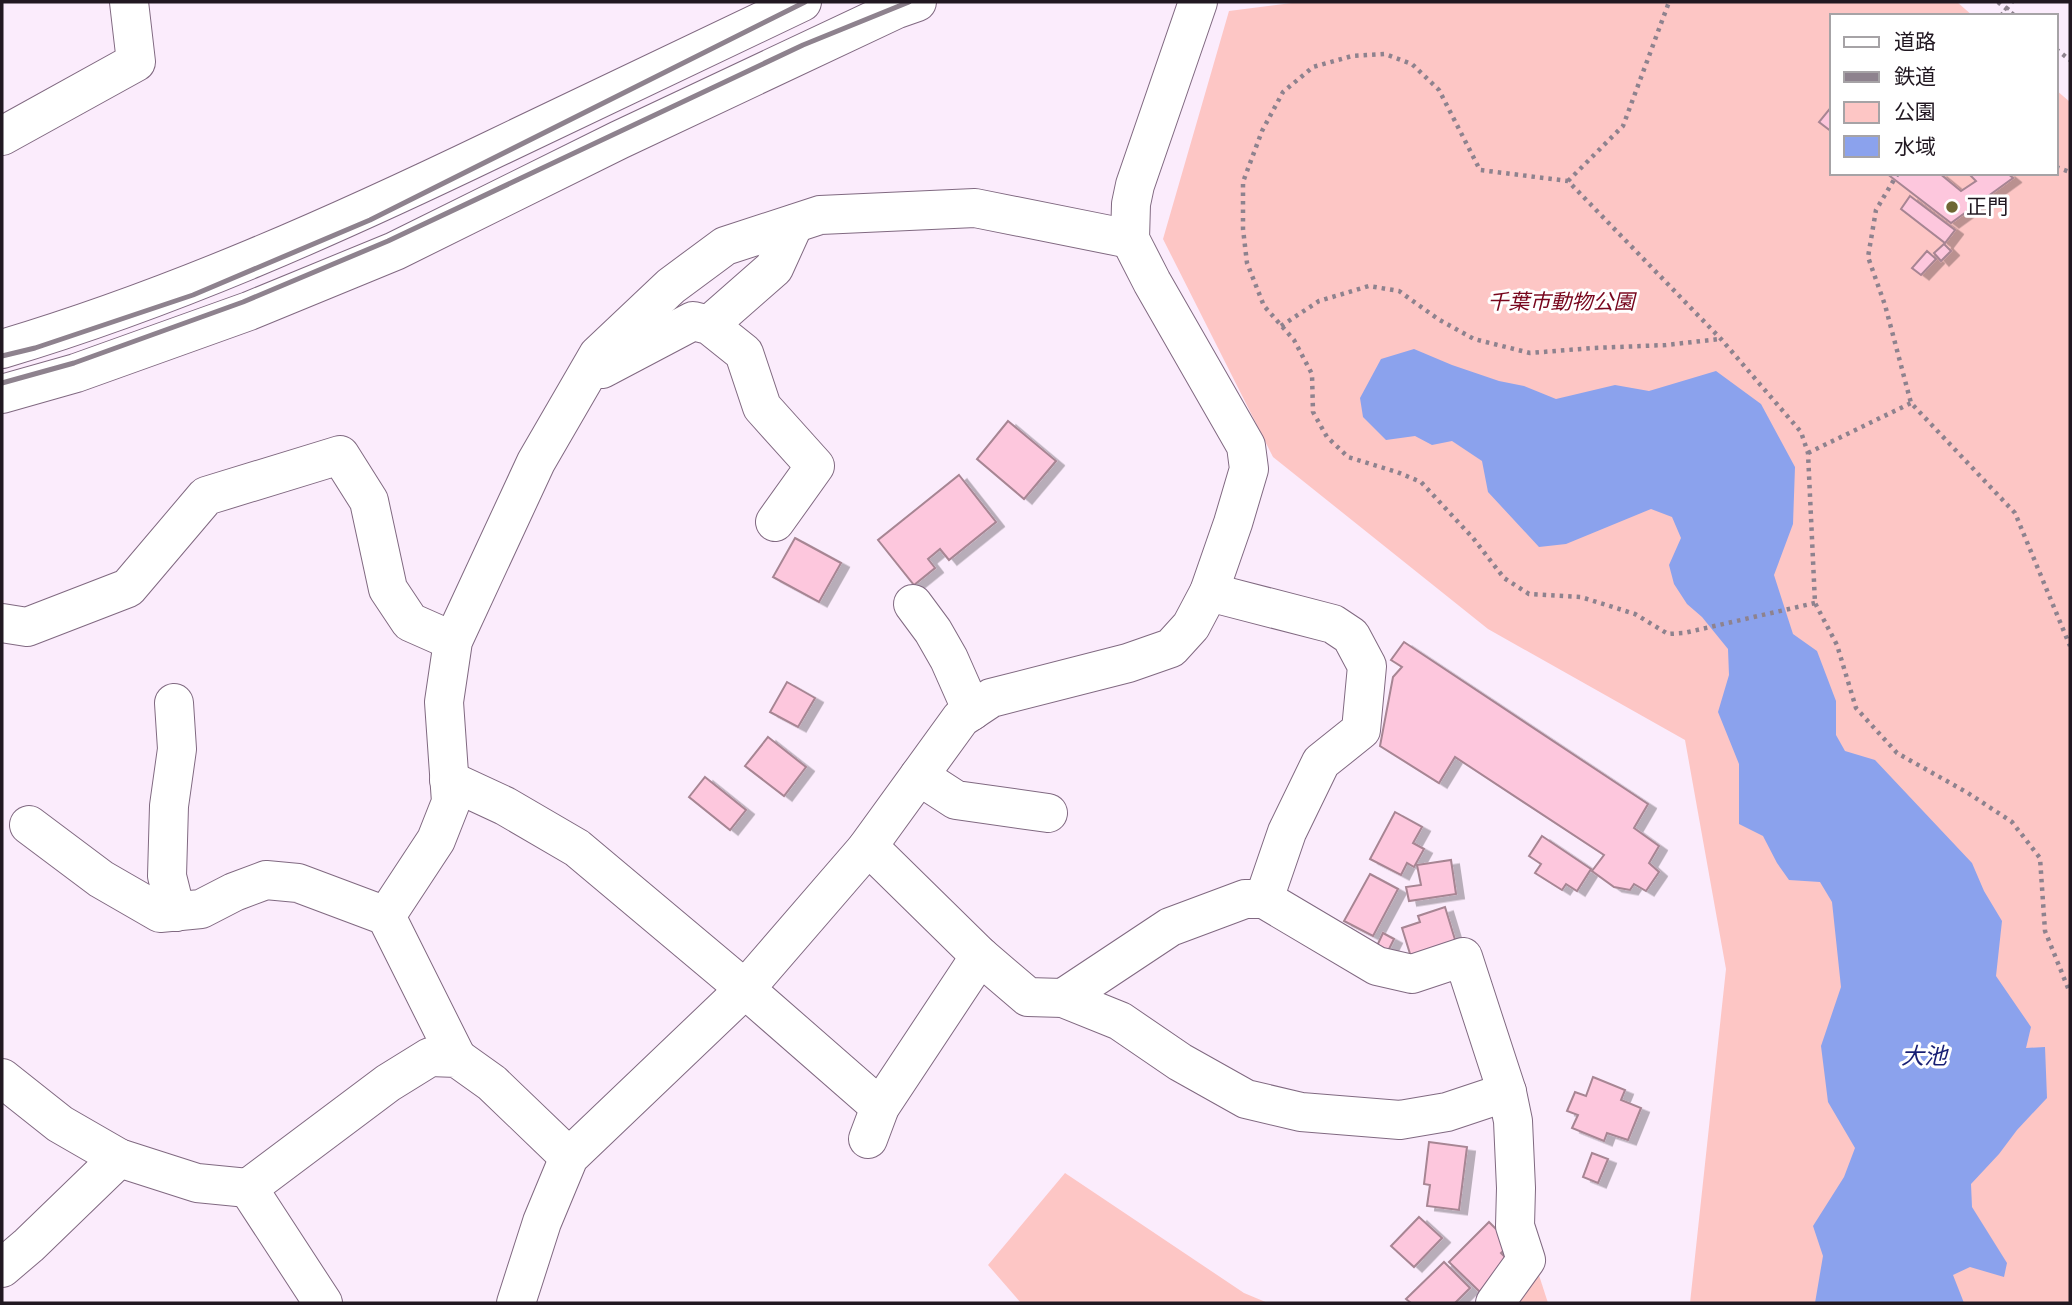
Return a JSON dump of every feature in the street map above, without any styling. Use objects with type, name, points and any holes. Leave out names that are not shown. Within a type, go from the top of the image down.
[{"type":"street","points":[[2,136],[136,62],[129,2]]},
{"type":"street","points":[[2,349],[60,332],[233,268],[347,218],[802,2]]},
{"type":"street","points":[[2,394],[76,373],[248,311],[395,251],[620,140],[917,2]]},
{"type":"street","points":[[516,1303],[542,1222],[569,1157],[745,989],[866,849],[961,718],[991,698],[1128,663],[1171,648],[1191,626],[1209,592],[1249,469],[1246,446],[1130,239],[1131,204],[1135,185],[1198,2]]},
{"type":"street","points":[[386,916],[436,840],[451,802],[444,702],[453,641],[536,462],[598,355],[671,286],[725,246],[820,215],[975,208],[1130,239]]},
{"type":"street","points":[[709,325],[774,268],[794,224]]},
{"type":"street","points":[[584,379],[693,321],[709,325],[744,353],[762,407],[815,466],[775,522]]},
{"type":"street","points":[[2,623],[27,628],[128,588],[206,496],[340,455],[369,501],[388,589],[410,622],[453,641]]},
{"type":"street","points":[[1209,592],[1333,624],[1352,636],[1367,666],[1361,730],[1321,762],[1287,832],[1264,899]]},
{"type":"street","points":[[913,604],[949,659],[972,711]]},
{"type":"street","points":[[174,703],[177,749],[169,806],[167,876],[176,912]]},
{"type":"street","points":[[919,776],[956,800],[1048,813]]},
{"type":"street","points":[[449,780],[505,806],[577,848],[745,989],[874,1123],[980,956]]},
{"type":"street","points":[[29,825],[101,879],[160,913],[201,909],[266,880],[298,883],[386,916],[457,1058],[492,1083],[569,1157]]},
{"type":"street","points":[[866,849],[872,850],[980,956],[1028,997],[1063,998],[1120,1021],[1180,1062],[1246,1099],[1301,1112],[1399,1120],[1447,1112],[1507,1092]]},
{"type":"street","points":[[1063,998],[1170,927],[1245,899],[1264,899],[1377,966],[1412,974],[1463,957],[1507,1092],[1513,1121],[1515,1226],[1526,1260],[1495,1303]]},
{"type":"street","points":[[2,1078],[60,1124],[119,1158],[197,1184],[248,1188],[388,1083],[420,1063],[430,1057],[457,1058]]},
{"type":"street","points":[[2,1268],[119,1158]]},
{"type":"street","points":[[248,1188],[323,1303]]},
{"type":"path","points":[[1568,181],[1623,126],[1669,2]]},
{"type":"path","points":[[1998,2],[2013,14]]},
{"type":"path","points":[[1815,603],[1684,633],[1668,634],[1635,614],[1581,597],[1529,594],[1504,578],[1473,538],[1421,482],[1397,471],[1348,457],[1327,438],[1313,412],[1312,374],[1294,340],[1264,306],[1247,263],[1242,229],[1243,183],[1262,131],[1283,92],[1314,66],[1352,56],[1385,54],[1412,64],[1439,90],[1480,170],[1568,181],[1721,339],[1801,432],[1808,453],[1815,603],[1837,645],[1856,708],[1897,752],[2012,822],[2040,858],[2045,931],[2070,993]]},
{"type":"path","points":[[1897,175],[1876,210],[1868,257],[1885,305],[1911,403],[2015,513],[2070,646]]},
{"type":"path","points":[[1281,326],[1319,301],[1369,286],[1399,291],[1438,319],[1474,339],[1530,353],[1721,339]]},
{"type":"path","points":[[1808,453],[1911,403]]},
{"type":"green space","name":"千葉市動物公園","points":[[1300,2],[1957,2],[1971,14],[1830,14],[1830,175],[2058,175],[2058,92],[2070,102],[2070,1303],[1690,1303],[1726,969],[1685,740],[1488,629],[1273,457],[1163,239],[1229,11]]},
{"type":"green space","points":[[1065,1173],[1244,1293],[1268,1303],[1021,1303],[988,1265]]},
{"type":"green space","points":[[1536,1266],[1548,1303],[1508,1303]]},
{"type":"water","name":"大池","points":[[1414,349],[1452,365],[1499,381],[1524,386],[1556,399],[1615,385],[1649,391],[1716,371],[1761,404],[1795,467],[1793,524],[1774,575],[1793,634],[1817,651],[1836,701],[1836,735],[1845,751],[1875,760],[1972,863],[1984,891],[2002,921],[1996,976],[2031,1027],[2026,1048],[2045,1047],[2047,1098],[1971,1184],[1972,1207],[2007,1263],[2004,1277],[1970,1267],[1953,1275],[1964,1303],[1815,1303],[1823,1256],[1813,1226],[1844,1177],[1855,1148],[1828,1102],[1821,1046],[1841,987],[1832,902],[1820,882],[1789,880],[1763,836],[1739,824],[1739,764],[1718,712],[1729,675],[1728,649],[1702,617],[1687,604],[1674,584],[1669,565],[1681,538],[1672,517],[1651,509],[1566,544],[1539,547],[1488,492],[1482,461],[1452,441],[1432,445],[1415,436],[1386,440],[1363,417],[1360,398],[1381,359]]},
{"type":"building","points":[[1830,108],[1830,130],[1819,122]]},
{"type":"building","name":"正門","points":[[1889,175],[1941,175],[1961,191],[1976,181],[1970,175],[2009,175],[2013,178],[1951,223]]},
{"type":"building","points":[[1910,196],[1955,230],[1945,243],[1901,209]]},
{"type":"building","points":[[1944,244],[1951,251],[1941,261],[1934,253]]},
{"type":"building","points":[[1927,251],[1936,259],[1921,275],[1912,268]]},
{"type":"building","points":[[1008,421],[1056,461],[1024,499],[977,459]]},
{"type":"building","points":[[959,475],[996,522],[949,560],[940,549],[928,559],[935,568],[914,585],[878,540]]},
{"type":"building","points":[[795,538],[841,563],[819,602],[773,577]]},
{"type":"building","points":[[1404,642],[1648,804],[1634,828],[1659,846],[1649,863],[1659,872],[1646,891],[1634,884],[1630,890],[1614,887],[1592,871],[1604,855],[1455,757],[1439,783],[1380,746],[1393,677],[1402,667],[1391,660]]},
{"type":"building","points":[[787,682],[815,698],[798,727],[770,712]]},
{"type":"building","points":[[768,737],[806,767],[784,796],[745,766]]},
{"type":"building","points":[[705,777],[746,810],[730,830],[689,797]]},
{"type":"building","points":[[1395,812],[1422,827],[1413,843],[1424,849],[1414,867],[1407,863],[1401,875],[1370,859]]},
{"type":"building","points":[[1542,836],[1591,869],[1577,891],[1566,884],[1562,890],[1535,873],[1541,864],[1529,856]]},
{"type":"building","points":[[1451,860],[1456,894],[1409,901],[1406,887],[1421,885],[1417,865]]},
{"type":"building","points":[[1370,874],[1398,889],[1373,936],[1344,921]]},
{"type":"building","points":[[1445,907],[1456,943],[1411,957],[1402,928],[1420,922],[1418,916]]},
{"type":"building","points":[[1383,933],[1394,939],[1387,953],[1376,948]]},
{"type":"building","points":[[1593,1077],[1625,1090],[1621,1100],[1641,1108],[1628,1140],[1607,1133],[1604,1141],[1572,1128],[1578,1115],[1567,1111],[1575,1092],[1586,1096]]},
{"type":"building","points":[[1429,1142],[1467,1147],[1459,1210],[1427,1206],[1430,1185],[1424,1184]]},
{"type":"building","points":[[1592,1153],[1608,1159],[1598,1183],[1583,1177]]},
{"type":"building","points":[[1419,1217],[1442,1238],[1414,1267],[1391,1246]]},
{"type":"building","points":[[1489,1222],[1511,1244],[1501,1253],[1510,1262],[1480,1292],[1449,1262]]},
{"type":"building","points":[[1444,1262],[1470,1288],[1455,1303],[1411,1303],[1406,1299]]},
{"type":"railway","points":[[2,356],[35,348],[193,295],[370,220],[805,2]]},
{"type":"railway","points":[[2,383],[74,363],[243,302],[388,241],[803,45],[909,2]]},
{"type":"place","name":"正門","points":[[1952,207]]}]
